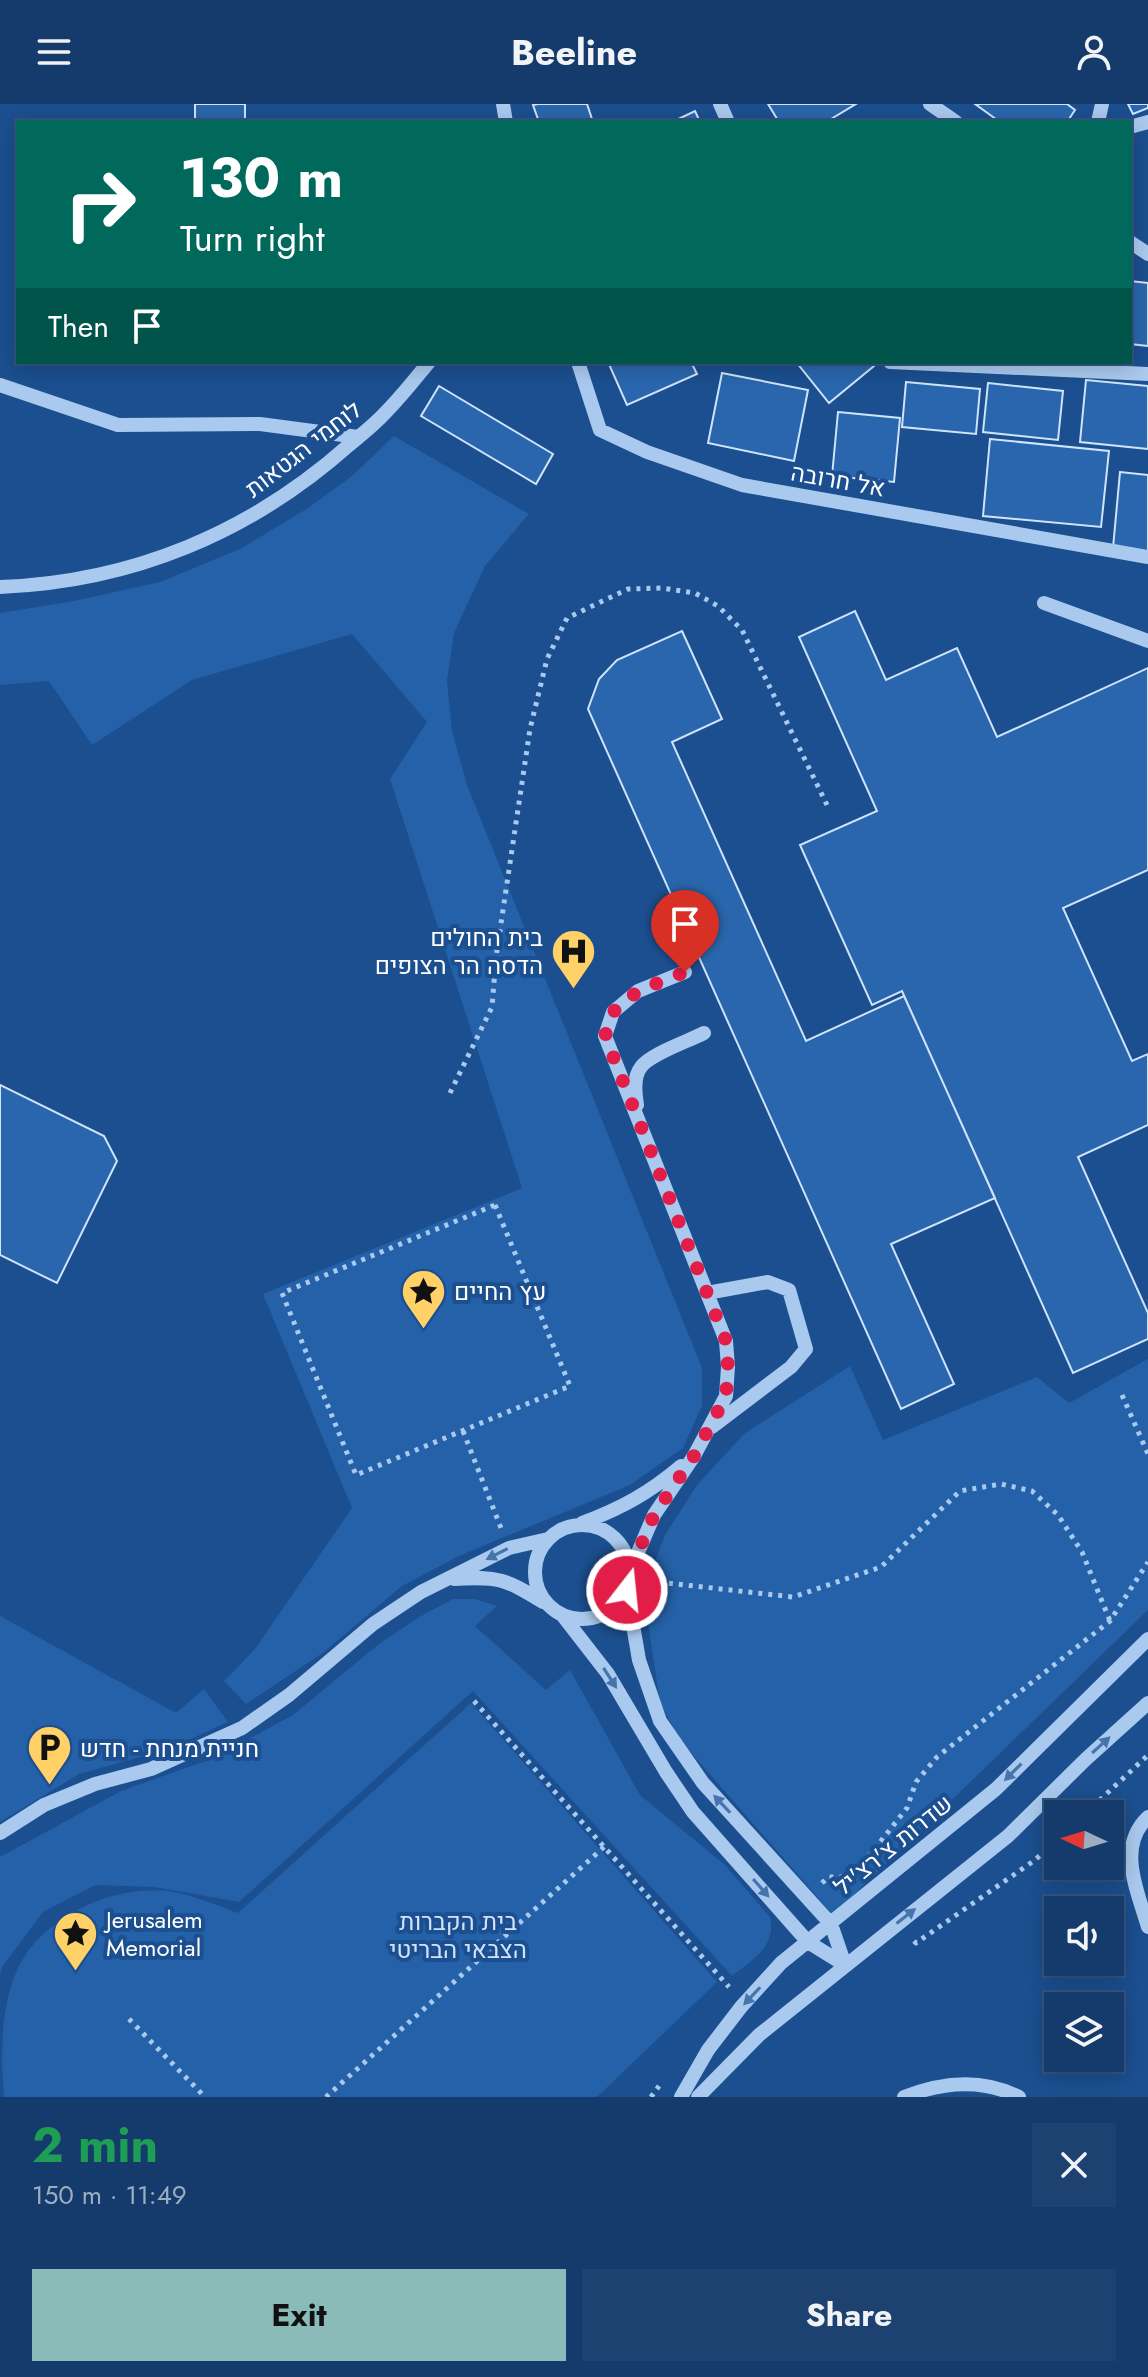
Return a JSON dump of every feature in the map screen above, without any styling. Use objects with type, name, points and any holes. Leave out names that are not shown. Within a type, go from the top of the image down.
[{"type":"street","points":[[930,104],[953,120]]},
{"type":"street","name":"לוחמי הגטאות","points":[[0,587],[69,581],[119,570],[182,551],[236,525],[284,498],[358,437],[385,414],[427,364]]},
{"type":"street","name":"אל חרובה","points":[[579,364],[600,430],[647,452],[742,485],[1148,557]]},
{"type":"street","points":[[933,364],[1148,374]]},
{"type":"street","points":[[0,385],[118,425],[260,424],[358,437]]},
{"type":"street","points":[[1044,603],[1148,641]]},
{"type":"street","points":[[563,1616],[578,1620],[593,1619],[619,1603],[654,1515],[694,1456],[726,1396],[726,1341],[605,1036],[613,1012],[638,991],[685,972]]},
{"type":"street","points":[[641,1129],[634,1088],[640,1067],[655,1056],[704,1033]]},
{"type":"street","points":[[707,1293],[768,1282],[789,1290],[806,1349],[791,1367],[708,1429]]},
{"type":"street","points":[[548,1605],[539,1593],[535,1565],[548,1539],[561,1529],[621,1508],[651,1491],[694,1456]]},
{"type":"street","points":[[577,1525],[593,1525],[607,1532],[619,1542],[627,1555],[639,1660],[660,1721],[703,1783],[831,1924],[845,1965]]},
{"type":"street","points":[[0,1833],[44,1805],[95,1784],[151,1769],[242,1728],[289,1695],[373,1624],[421,1592],[509,1548],[548,1539]]},
{"type":"street","points":[[450,1580],[483,1577],[509,1581],[563,1616],[608,1674],[693,1812],[808,1942],[845,1965]]},
{"type":"street","name":"שדרות צ'רצ'יל","points":[[681,2097],[708,2050],[781,1963],[996,1789],[1148,1639]]},
{"type":"street","points":[[698,2097],[759,2035],[1008,1836],[1148,1703]]},
{"type":"street","points":[[1148,1817],[1139,1825],[1129,1860],[1148,1927]]},
{"type":"street","points":[[904,2097],[923,2090],[963,2083],[982,2084],[1019,2097]]},
{"type":"path","points":[[450,1093],[492,1007],[496,957],[530,729],[547,659],[567,618],[628,589],[662,588],[695,593],[718,606],[742,630],[827,805]]},
{"type":"path","points":[[495,1205],[570,1386],[463,1431],[356,1475],[282,1293],[495,1205]]},
{"type":"path","points":[[1122,1395],[1148,1454]]},
{"type":"path","points":[[463,1431],[509,1548]]},
{"type":"path","points":[[629,1580],[793,1597],[881,1567],[960,1491],[1001,1484],[1032,1491],[1058,1515],[1082,1552],[1110,1621]]},
{"type":"path","points":[[858,1871],[907,1808],[916,1782],[937,1757],[1110,1621],[1148,1562]]},
{"type":"path","points":[[474,1701],[730,1988]]},
{"type":"path","points":[[1100,1800],[1148,1755]]},
{"type":"path","points":[[326,2097],[604,1847]]},
{"type":"path","points":[[916,1943],[1044,1852]]},
{"type":"path","points":[[129,2019],[205,2097]]},
{"type":"green space","points":[[394,436],[529,514],[485,566],[454,633],[447,680],[452,731],[467,785],[702,1368],[702,1406],[683,1448],[630,1485],[459,1556],[402,1586],[324,1652],[246,1704],[224,1681],[255,1649],[352,1508],[263,1294],[522,1188],[390,779],[427,722],[352,634],[192,680],[92,745],[49,681],[0,685],[0,613],[160,582],[242,548],[308,508],[352,476]]},
{"type":"green space","points":[[1148,1359],[1148,1610],[833,1915],[679,1739],[660,1702],[647,1617],[650,1575],[665,1535],[697,1485],[745,1433],[850,1366],[883,1440],[1037,1377],[1069,1403]]},
{"type":"green space","points":[[453,1599],[475,1599],[497,1606],[475,1626],[546,1690],[570,1670],[640,1795],[725,1865],[770,1917],[770,1936],[761,1951],[747,1964],[732,1976],[473,1691],[239,1902],[155,1887],[95,1885],[43,1912],[2,1967],[0,1975],[0,1857],[121,1791],[211,1759],[293,1715],[379,1644]]},
{"type":"green space","points":[[0,1616],[176,1713],[204,1689],[228,1722],[169,1749],[79,1774],[0,1822]]},
{"type":"green space","name":"בית הקברות הצבאי הבריטי","points":[[471,1703],[717,1982],[597,2097],[4,2097],[2,2041],[12,1984],[28,1951],[56,1924],[90,1904],[129,1892],[149,1890],[186,1895],[238,1913]]},
{"type":"building","points":[[195,104],[245,104],[245,120],[195,120]]},
{"type":"building","points":[[587,104],[592,120],[538,120],[533,105]]},
{"type":"building","points":[[768,104],[856,104],[829,120],[778,120]]},
{"type":"building","points":[[975,104],[1067,104],[1075,110],[1068,120],[997,120]]},
{"type":"building","points":[[1128,104],[1148,104],[1148,108],[1133,114]]},
{"type":"building","points":[[695,111],[699,120],[676,120]]},
{"type":"building","points":[[1132,281],[1148,283],[1148,346],[1132,344]]},
{"type":"building","points":[[609,364],[692,364],[697,374],[627,405]]},
{"type":"building","points":[[798,364],[872,364],[874,366],[829,403]]},
{"type":"building","points":[[722,373],[808,390],[794,461],[708,443]]},
{"type":"building","points":[[1086,380],[1148,386],[1148,449],[1080,442]]},
{"type":"building","points":[[906,382],[980,389],[976,434],[902,427]]},
{"type":"building","points":[[988,383],[1063,391],[1058,440],[983,432]]},
{"type":"building","points":[[439,386],[553,454],[536,484],[421,416]]},
{"type":"building","points":[[838,412],[900,418],[894,482],[832,476]]},
{"type":"building","points":[[990,439],[1109,451],[1101,527],[983,516]]},
{"type":"building","points":[[1120,472],[1148,475],[1148,552],[1113,548]]},
{"type":"building","points":[[855,611],[886,680],[957,648],[997,737],[1148,668],[1148,870],[1063,908],[1132,1061],[1148,1054],[1148,1125],[1078,1157],[1148,1313],[1148,1339],[1073,1373],[902,991],[872,1005],[800,845],[877,811],[799,637]]},
{"type":"building","points":[[682,631],[722,719],[672,742],[806,1041],[904,996],[995,1198],[891,1244],[954,1384],[901,1409],[588,709],[599,679],[617,660]]},
{"type":"building","points":[[0,1085],[104,1136],[117,1161],[57,1283],[0,1255]]},
{"type":"place","name":"בית החולים הדסה הר הצופים","points":[[574,990]]},
{"type":"place","name":"עץ החיים","points":[[423,1330]]},
{"type":"place","name":"חניית מנחת - חדש","points":[[49,1787]]},
{"type":"place","name":"Jerusalem Memorial","points":[[75,1972]]},
{"type":"route","points":[[627,1590],[630,1571],[654,1515],[694,1456],[726,1396],[726,1341],[605,1036],[613,1012],[638,991],[685,972]]}]
